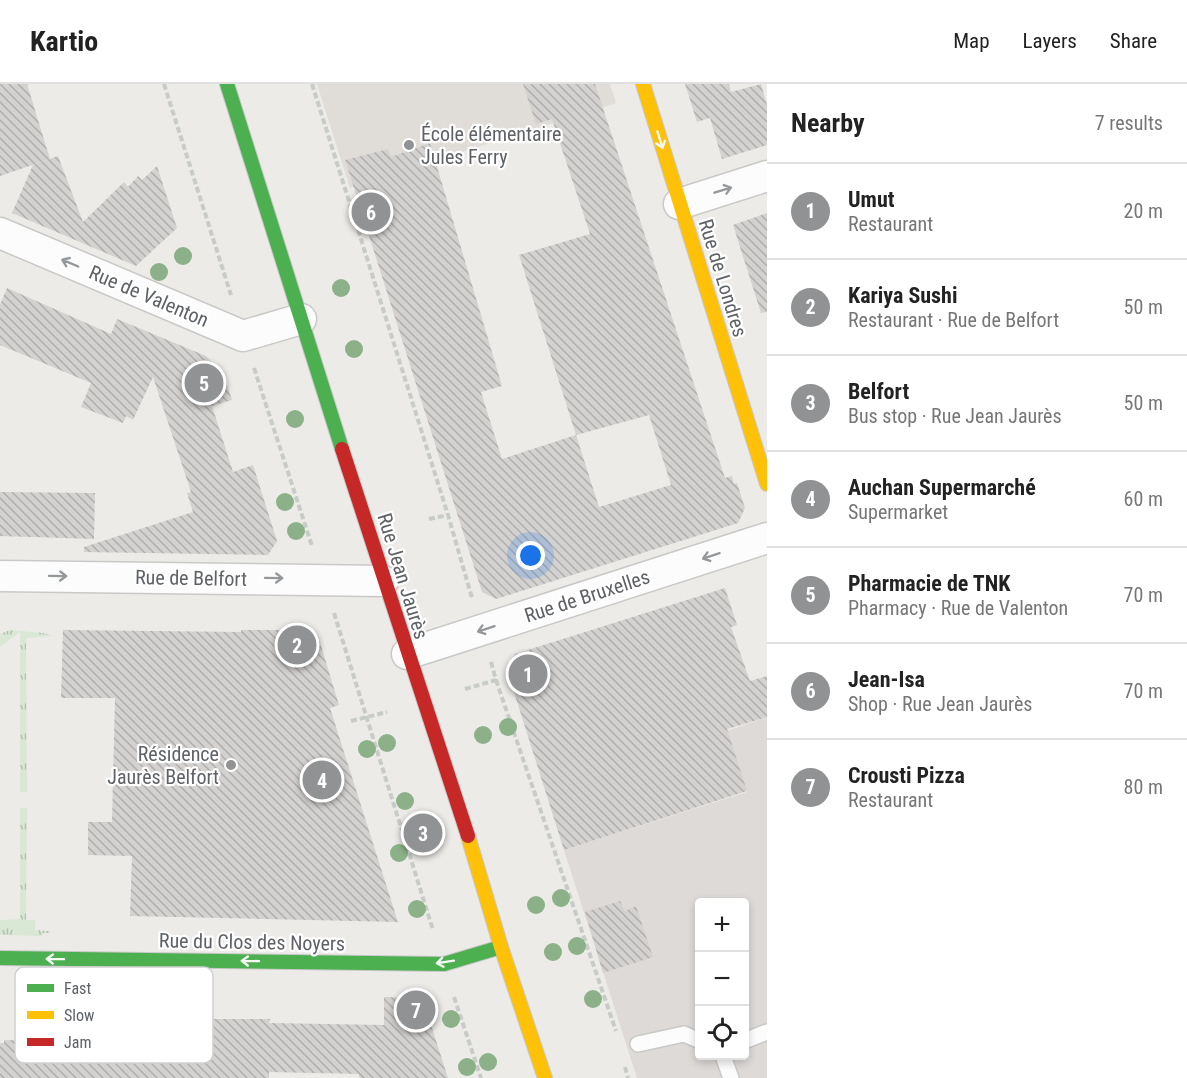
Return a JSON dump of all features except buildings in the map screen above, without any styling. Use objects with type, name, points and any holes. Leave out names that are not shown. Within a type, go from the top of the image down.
[{"type":"main road","name":"Rue Jean Jaurès","points":[[227,84],[383,581],[545,1078]]},
{"type":"main road","name":"Rue de Londres","points":[[643,84],[767,484]]},
{"type":"main road","name":"Rue du Clos des Noyers","points":[[0,958],[444,964],[501,947]]},
{"type":"street","points":[[679,204],[767,176]]},
{"type":"street","name":"Rue de Valenton","points":[[0,234],[243,336],[300,319]]},
{"type":"street","name":"Rue de Bruxelles","points":[[407,654],[767,538]]},
{"type":"street","name":"Rue de Belfort","points":[[0,576],[383,581]]},
{"type":"lane","points":[[749,1039],[767,1032]]},
{"type":"lane","points":[[638,1044],[684,1034],[695,1039]]},
{"type":"lane","points":[[724,1060],[731,1078]]},
{"type":"path","points":[[164,84],[229,289]]},
{"type":"path","points":[[312,84],[474,604]]},
{"type":"path","points":[[252,363],[312,547]]},
{"type":"path","points":[[429,519],[448,515]]},
{"type":"path","points":[[333,608],[435,937]]},
{"type":"path","points":[[490,659],[618,1040]]},
{"type":"path","points":[[465,689],[496,680]]},
{"type":"path","points":[[351,721],[387,711]]},
{"type":"path","points":[[453,994],[481,1078]]},
{"type":"path","points":[[623,1057],[628,1078]]},
{"type":"shaded area","name":"École élémentaire Jules Ferry","points":[[317,84],[610,84],[616,103],[350,188]]},
{"type":"shaded area","points":[[767,717],[767,1078],[637,1078],[564,850],[747,792],[727,731]]},
{"type":"green space","points":[[10,630],[53,636],[26,638],[27,792],[20,792],[20,632],[0,647],[0,634]]},
{"type":"green space","points":[[20,808],[27,808],[26,920],[35,920],[35,930],[50,931],[50,933],[43,933],[42,936],[0,935],[0,920],[20,919]]},
{"type":"traffic: fast","points":[[227,84],[342,449]]},
{"type":"traffic: fast","points":[[0,958],[444,964],[501,947]]},
{"type":"traffic: slow","points":[[643,84],[767,484]]},
{"type":"traffic: slow","points":[[468,836],[501,947],[545,1078]]},
{"type":"traffic: jam","points":[[342,449],[468,836]]},
{"type":"place","name":"École élémentaire Jules Ferry","points":[[409,145]]},
{"type":"place","name":"Jean-Isa","points":[[371,212]]},
{"type":"place","name":"Pharmacie de TNK","points":[[204,383]]},
{"type":"place","name":"Kariya Sushi","points":[[297,645]]},
{"type":"place","name":"Umut","points":[[528,674]]},
{"type":"place","name":"Résidence Jaurès Belfort","points":[[231,765]]},
{"type":"place","name":"Auchan Supermarché","points":[[322,780]]},
{"type":"place","name":"Belfort","points":[[423,833]]},
{"type":"place","name":"Crousti Pizza","points":[[416,1010]]}]
